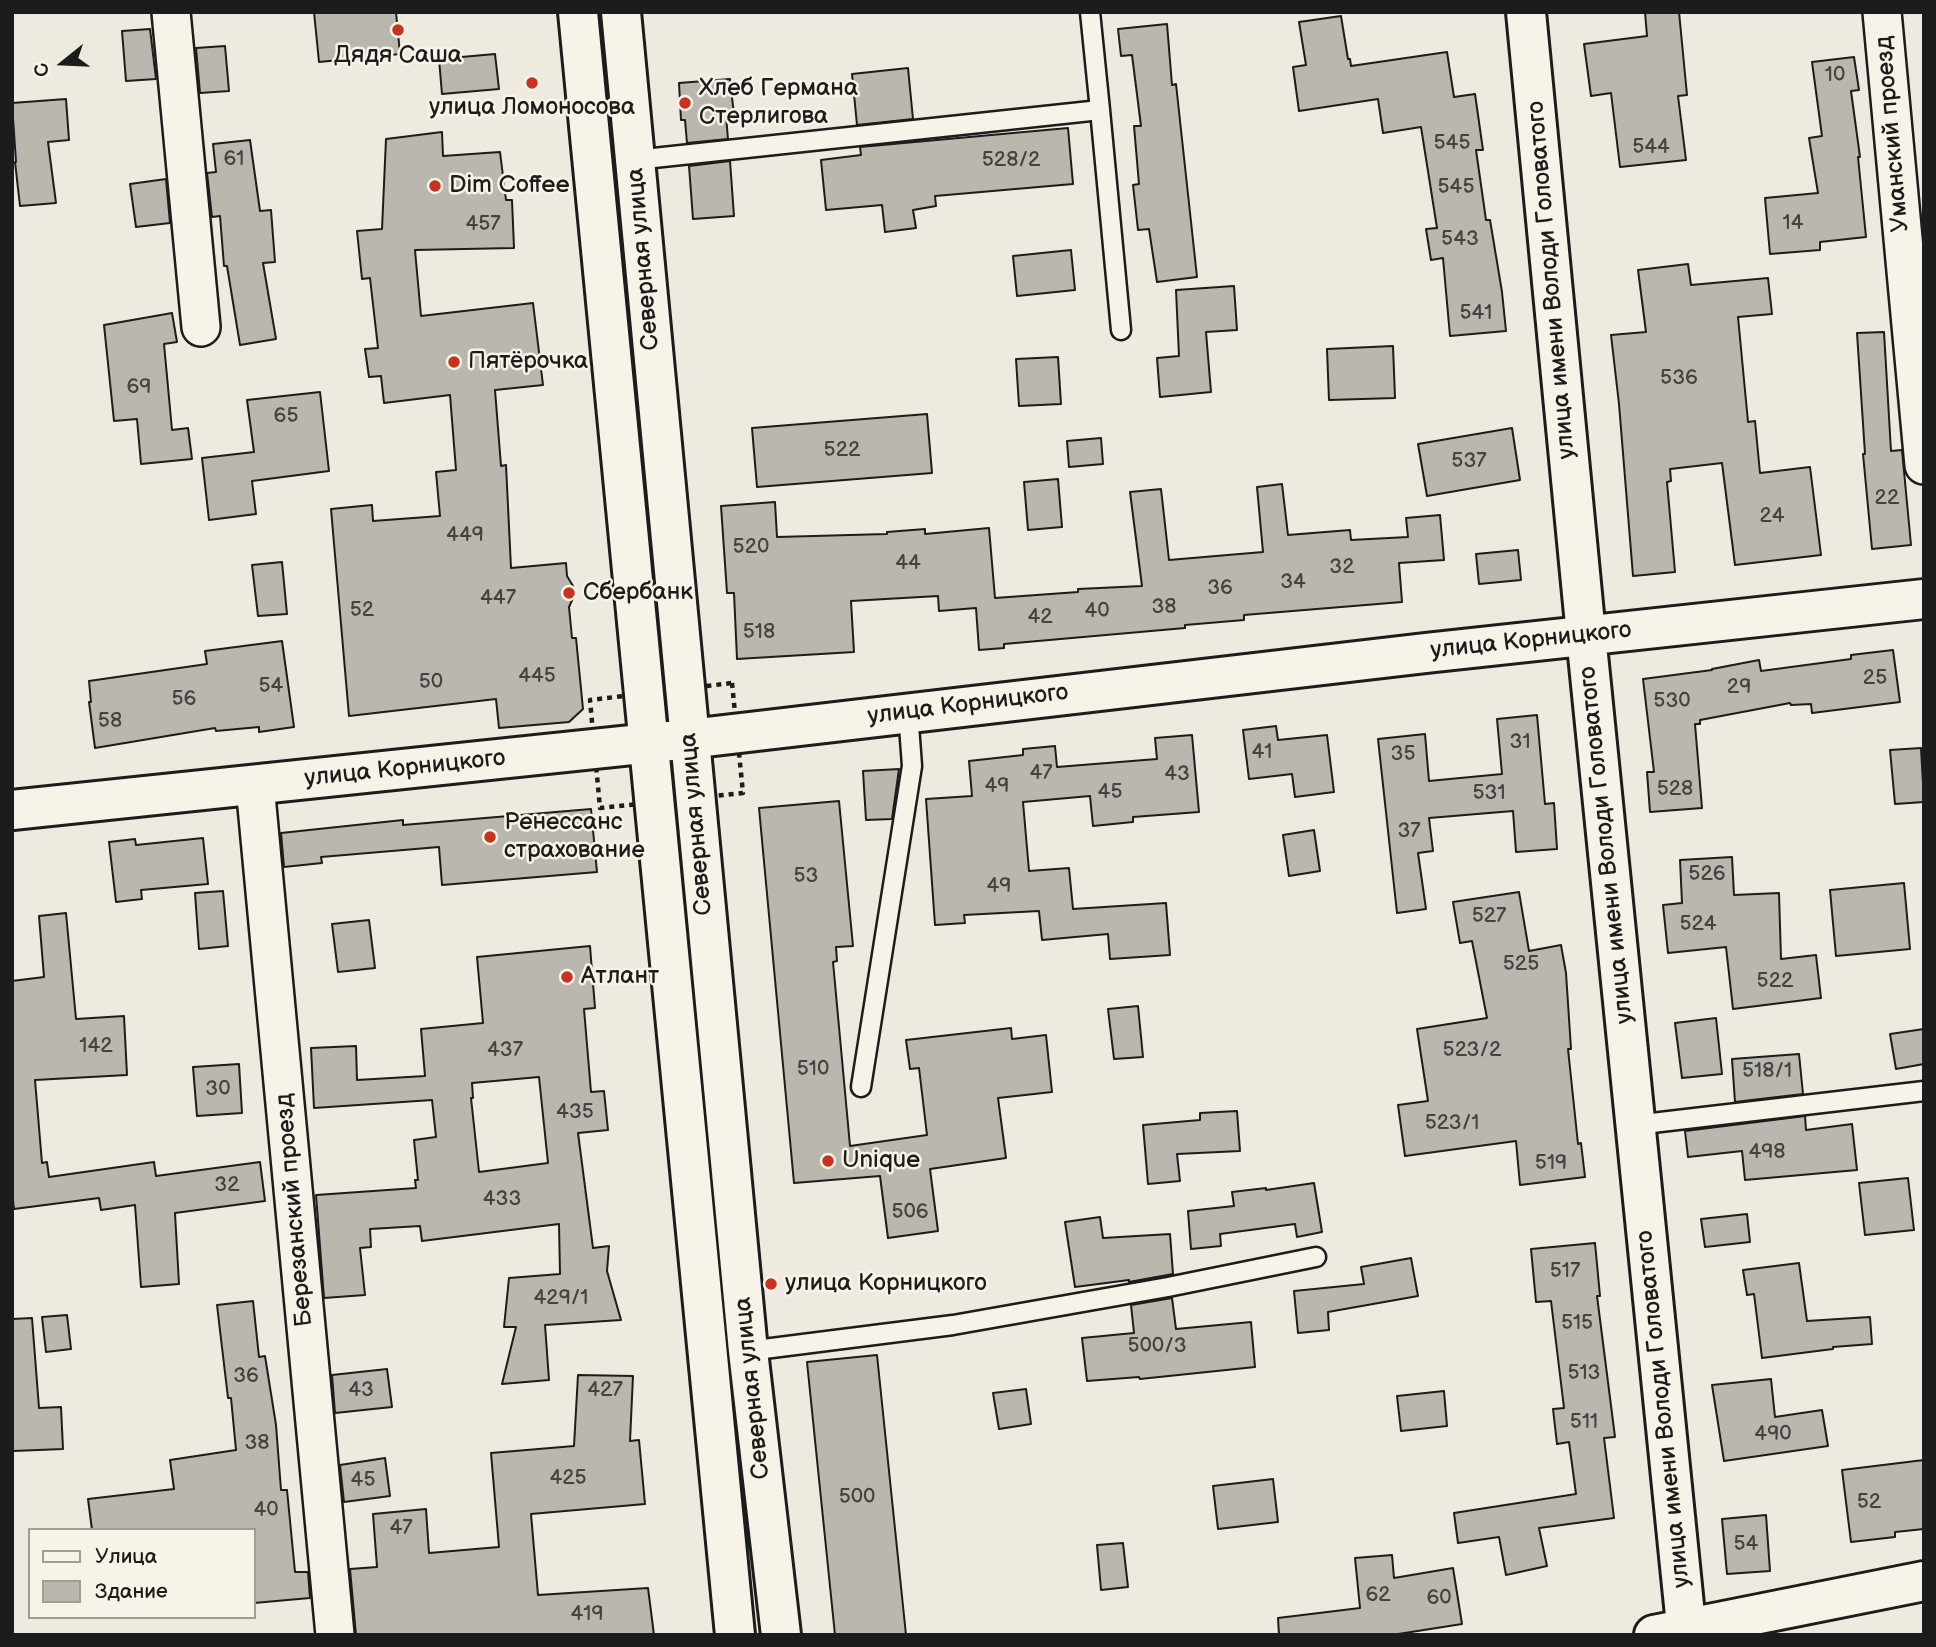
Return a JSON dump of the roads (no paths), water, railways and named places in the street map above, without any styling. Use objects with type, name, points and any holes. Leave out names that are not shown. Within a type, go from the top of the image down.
[{"type":"main road","name":"Северная улица","points":[[578,12],[735,1635]]},
{"type":"main road","name":"Северная улица","points":[[621,12],[748,1351],[782,1635]]},
{"type":"main road","name":"улица имени Володи Головатого","points":[[1526,12],[1635,1125],[1676,1633]]},
{"type":"main road","name":"улица Корницкого","points":[[12,810],[689,739],[1586,635],[1924,599]]},
{"type":"main road","points":[[1676,1633],[1924,1581]]},
{"type":"street","points":[[171,12],[201,327]]},
{"type":"street","name":"Уманский проезд","points":[[1882,12],[1924,465]]},
{"type":"street","name":"Березанский проезд","points":[[255,785],[335,1635]]},
{"type":"lane","points":[[1090,12],[1122,330]]},
{"type":"lane","points":[[635,160],[1100,110]]},
{"type":"lane","points":[[860,1087],[912,766],[908,712]]},
{"type":"lane","points":[[1635,1125],[1924,1091]]},
{"type":"lane","points":[[748,1351],[953,1325],[1316,1257]]},
{"type":"place","name":"Дядя Саша","points":[[398,30]]},
{"type":"place","name":"улица Ломоносова","points":[[532,83]]},
{"type":"place","name":"Хлеб Германа Стерлигова","points":[[685,103]]},
{"type":"place","name":"Dim Coffee","points":[[435,186]]},
{"type":"place","name":"Пятёрочка","points":[[454,362]]},
{"type":"place","name":"Сбербанк","points":[[569,593]]},
{"type":"place","name":"Ренессанс страхование","points":[[490,837]]},
{"type":"place","name":"Атлант","points":[[567,977]]},
{"type":"place","name":"Unique","points":[[828,1161]]},
{"type":"place","name":"улица Корницкого","points":[[771,1284]]}]
